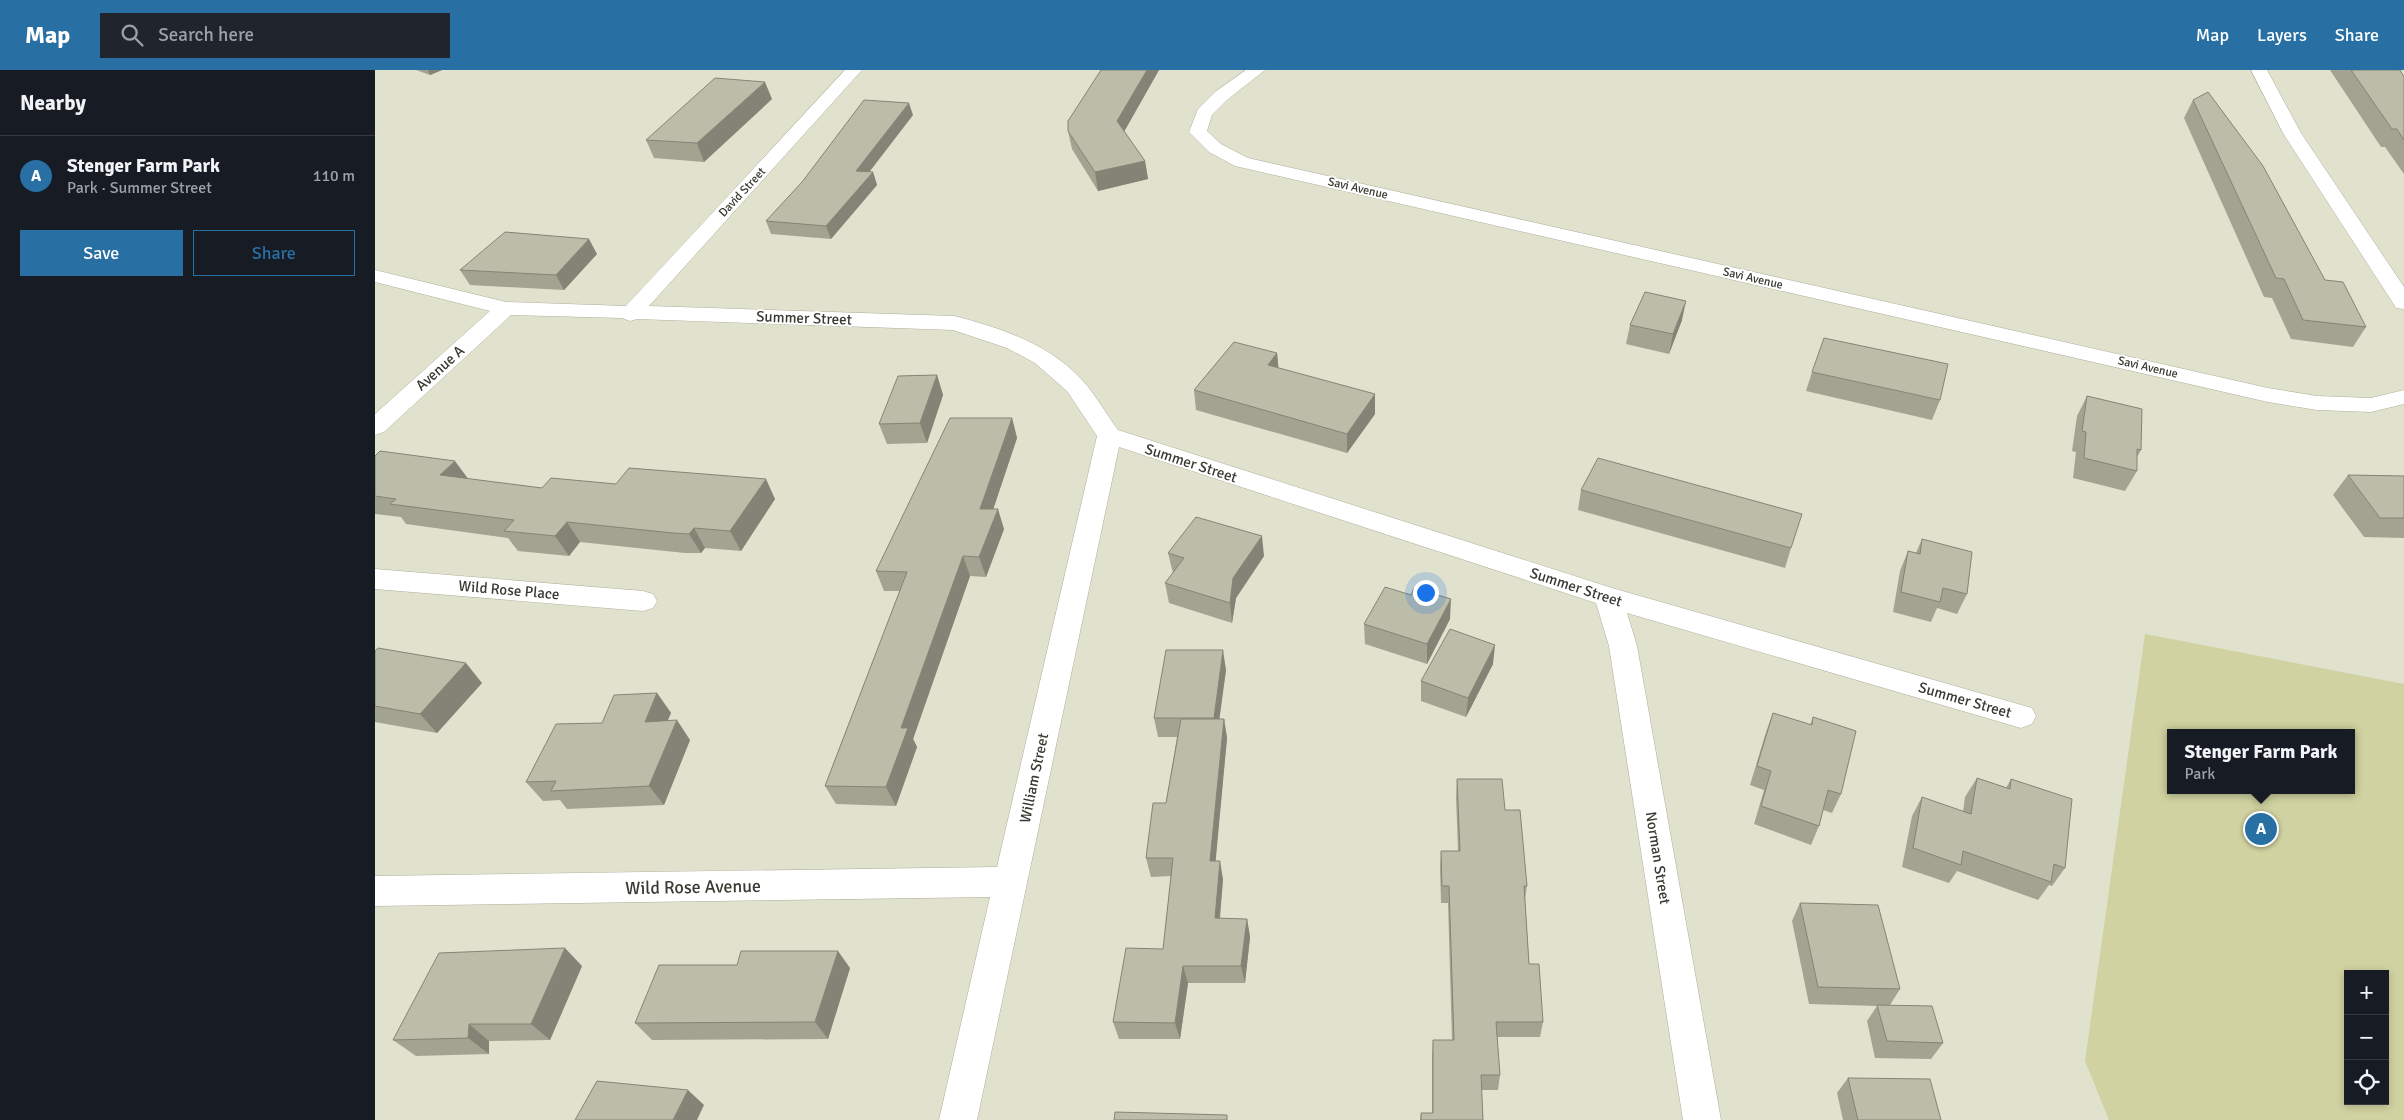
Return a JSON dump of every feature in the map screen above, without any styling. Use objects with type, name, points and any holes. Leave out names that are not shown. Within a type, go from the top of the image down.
[{"type":"street","name":"David Street","points":[[630,314],[854,70]]},
{"type":"street","name":"Savi Avenue","points":[[1257,70],[1221,96],[1204,114],[1198,132],[1215,148],[1242,162],[2268,395],[2317,403],[2371,405],[2404,397]]},
{"type":"street","points":[[2259,70],[2292,133],[2404,303]]},
{"type":"street","name":"Summer Street","points":[[375,276],[506,308],[630,314],[953,322],[997,336],[1034,351],[1070,381],[1109,436],[1608,597],[2021,716]]},
{"type":"street","name":"Avenue A","points":[[375,427],[506,308]]},
{"type":"street","name":"William Street","points":[[958,1120],[1109,436]]},
{"type":"street","name":"Wild Rose Place","points":[[375,579],[643,601]]},
{"type":"street","name":"Norman Street","points":[[1608,597],[1623,646],[1702,1120]]},
{"type":"street","name":"Wild Rose Avenue","points":[[375,891],[1012,882]]},
{"type":"green space","points":[[2145,634],[2404,684],[2404,1120],[2109,1120],[2085,1061]]},
{"type":"building","points":[[1101,70],[1147,70],[1117,121],[1145,161],[1095,172],[1068,131],[1068,121]]},
{"type":"building","points":[[2351,70],[2400,70],[2404,77],[2404,140],[2397,129],[2392,129]]},
{"type":"building","points":[[715,78],[765,82],[697,143],[646,140]]},
{"type":"building","points":[[2208,92],[2263,166],[2325,280],[2343,282],[2366,327],[2303,320],[2284,279],[2276,278],[2193,100]]},
{"type":"building","points":[[864,100],[909,103],[856,171],[873,172],[826,226],[766,221],[802,182]]},
{"type":"building","points":[[505,232],[589,239],[556,275],[460,270]]},
{"type":"building","points":[[1645,292],[1686,301],[1673,334],[1630,325]]},
{"type":"building","points":[[1824,338],[1948,364],[1940,400],[1812,372]]},
{"type":"building","points":[[1234,342],[1277,353],[1268,365],[1375,394],[1347,434],[1194,390]]},
{"type":"building","points":[[937,375],[920,423],[879,424],[898,376]]},
{"type":"building","points":[[2087,396],[2142,409],[2141,450],[2137,449],[2137,471],[2084,458],[2086,432],[2082,431]]},
{"type":"building","points":[[950,418],[1012,418],[980,509],[998,509],[979,557],[963,556],[901,728],[908,728],[886,787],[825,786],[907,572],[876,571]]},
{"type":"building","points":[[380,451],[455,461],[440,475],[542,488],[551,478],[616,484],[629,468],[766,479],[730,531],[694,528],[689,534],[567,522],[555,536],[504,531],[514,520],[390,504],[396,499],[375,496],[375,456]]},
{"type":"building","points":[[1598,458],[1802,514],[1791,548],[1581,490]]},
{"type":"building","points":[[2348,475],[2404,476],[2404,518],[2380,518]]},
{"type":"building","points":[[1196,517],[1262,536],[1233,578],[1230,603],[1165,583],[1184,558],[1168,553]]},
{"type":"building","points":[[1922,539],[1972,552],[1967,594],[1943,588],[1940,602],[1901,592],[1908,551],[1920,554]]},
{"type":"building","points":[[1385,587],[1411,595],[1414,588],[1451,599],[1427,644],[1364,624]]},
{"type":"building","points":[[1450,629],[1495,645],[1468,698],[1421,681]]},
{"type":"building","points":[[378,648],[466,663],[420,714],[375,706],[375,651]]},
{"type":"building","points":[[1166,650],[1223,650],[1214,718],[1154,718]]},
{"type":"building","points":[[657,693],[645,722],[677,720],[649,786],[551,791],[556,781],[526,782],[556,724],[602,723],[614,695]]},
{"type":"building","points":[[1773,713],[1812,725],[1813,717],[1856,731],[1841,794],[1828,790],[1819,826],[1761,806],[1771,771],[1757,766]]},
{"type":"building","points":[[1181,719],[1224,719],[1210,861],[1220,861],[1215,918],[1247,919],[1241,966],[1183,966],[1175,1023],[1113,1022],[1126,948],[1163,949],[1173,858],[1146,858],[1153,803],[1166,803]]},
{"type":"building","points":[[1977,778],[2010,789],[2011,779],[2072,799],[2065,868],[2054,864],[2051,882],[1963,851],[1961,865],[1913,848],[1922,797],[1971,814]]},
{"type":"building","points":[[1457,779],[1502,779],[1505,810],[1520,810],[1527,886],[1524,886],[1529,964],[1539,964],[1543,1022],[1496,1022],[1500,1075],[1481,1075],[1483,1120],[1421,1120],[1421,1113],[1433,1113],[1433,1040],[1454,1040],[1449,886],[1442,886],[1441,851],[1460,851]]},
{"type":"building","points":[[1800,903],[1878,905],[1900,989],[1818,987]]},
{"type":"building","points":[[565,948],[531,1024],[469,1024],[468,1038],[393,1040],[439,953]]},
{"type":"building","points":[[741,951],[838,951],[815,1022],[635,1023],[659,965],[737,965]]},
{"type":"building","points":[[1877,1005],[1932,1006],[1943,1043],[1887,1041]]},
{"type":"building","points":[[1848,1078],[1930,1079],[1941,1120],[1858,1120]]},
{"type":"building","points":[[597,1081],[688,1090],[673,1120],[575,1120]]},
{"type":"building","points":[[1115,1112],[1227,1115],[1227,1120],[1114,1120]]},
{"type":"place","name":"Stenger Farm Park","points":[[2261,829]]}]
